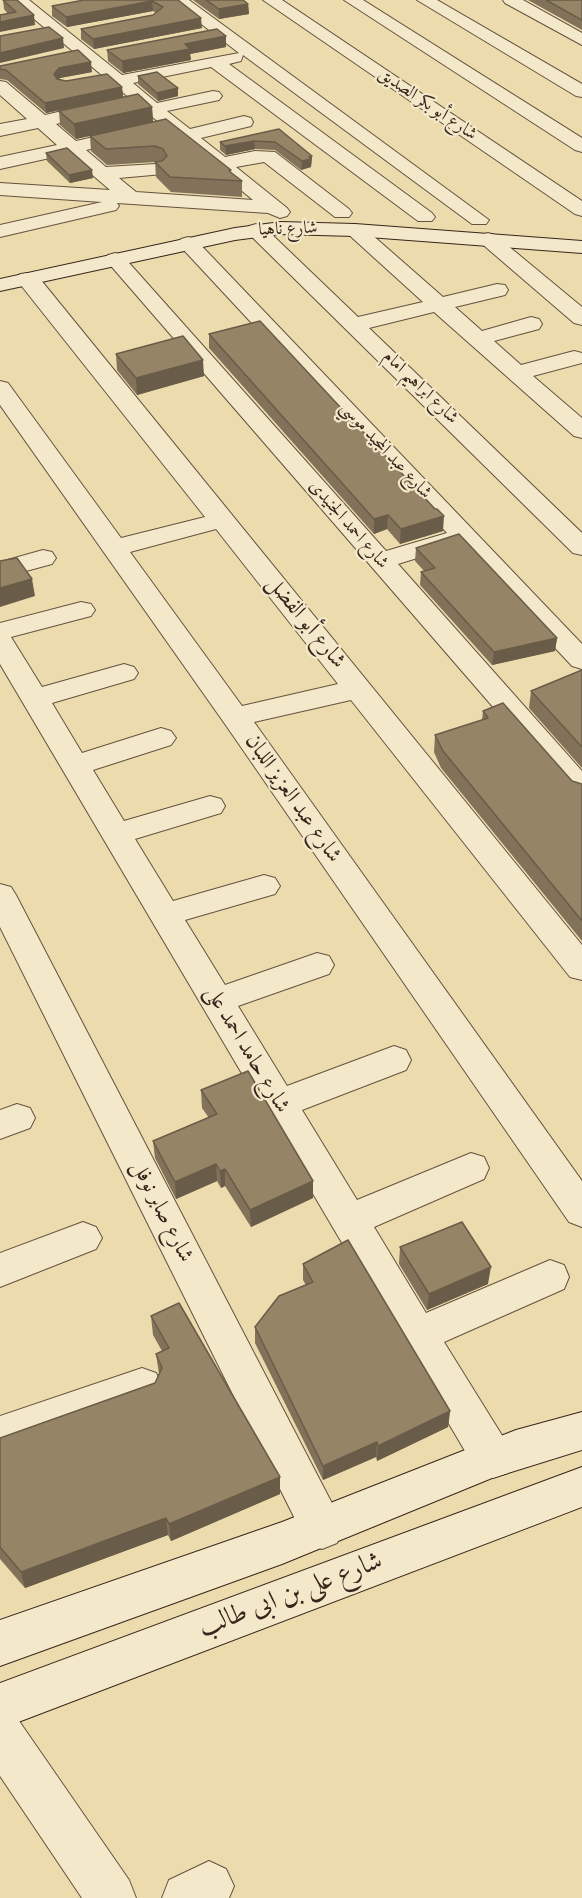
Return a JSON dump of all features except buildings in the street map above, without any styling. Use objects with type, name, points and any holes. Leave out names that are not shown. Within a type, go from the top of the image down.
[{"type":"street","points":[[178,0],[484,230],[582,318]]},
{"type":"street","name":"شارع أبو بكر الصديق","points":[[271,0],[582,210]]},
{"type":"street","points":[[352,0],[582,146]]},
{"type":"street","points":[[426,0],[582,92]]},
{"type":"street","points":[[511,0],[582,40]]},
{"type":"street","points":[[25,5],[221,164],[279,216]]},
{"type":"street","points":[[0,6],[25,5],[56,8]]},
{"type":"street","points":[[32,32],[85,31]]},
{"type":"street","points":[[200,36],[221,32]]},
{"type":"street","points":[[62,56],[112,53]]},
{"type":"street","points":[[89,80],[115,78],[252,54]]},
{"type":"street","points":[[214,62],[426,217]]},
{"type":"street","points":[[2,90],[102,173],[138,198]]},
{"type":"street","points":[[120,104],[147,104],[213,96]]},
{"type":"street","points":[[0,130],[76,114]]},
{"type":"street","points":[[0,164],[73,147],[244,122]]},
{"type":"street","points":[[221,164],[262,156],[273,159],[349,221],[516,373],[572,412],[582,431]]},
{"type":"street","points":[[102,173],[156,170]]},
{"type":"street","points":[[138,198],[0,231],[2,189],[138,198],[279,216]]},
{"type":"street","name":"شارع ناهيا","points":[[0,268],[226,218],[279,216],[484,230],[582,228]]},
{"type":"street","name":"شارع ناهيا","points":[[0,285],[256,230],[279,216]]},
{"type":"street","name":"شارع ناهيا","points":[[349,221],[426,217],[484,230],[582,247]]},
{"type":"street","name":"شارع ابراهيم امام","points":[[256,230],[582,547]]},
{"type":"street","name":"شارع عبد المجيد موسي","points":[[188,243],[255,328],[464,535],[582,660]]},
{"type":"street","name":"شارع احمد الجنيدى","points":[[115,259],[200,342],[380,561],[582,790]]},
{"type":"street","name":"شارع أبو الفضل","points":[[28,279],[582,968]]},
{"type":"street","points":[[354,325],[497,290]]},
{"type":"street","points":[[478,339],[531,324]]},
{"type":"street","points":[[516,373],[574,358]]},
{"type":"street","name":"شارع عبد العزيز اللبان","points":[[0,388],[235,717],[582,1211]]},
{"type":"street","points":[[114,548],[222,520]]},
{"type":"street","points":[[380,561],[464,535]]},
{"type":"street","points":[[0,570],[44,558]]},
{"type":"street","points":[[0,632],[81,610]]},
{"type":"street","name":"شارع حامد احمد على","points":[[0,641],[493,1459]]},
{"type":"street","points":[[34,699],[124,673]]},
{"type":"street","points":[[235,717],[358,689]]},
{"type":"street","points":[[75,765],[161,738]]},
{"type":"street","points":[[115,834],[210,806]]},
{"type":"street","points":[[164,915],[264,886]]},
{"type":"street","name":"شارع صابر نوفل","points":[[0,895],[322,1528]]},
{"type":"street","points":[[216,1001],[317,965]]},
{"type":"street","points":[[278,1104],[394,1060]]},
{"type":"street","points":[[348,1221],[471,1168]]},
{"type":"street","points":[[0,1270],[83,1238]]},
{"type":"street","points":[[417,1335],[550,1277]]},
{"type":"street","points":[[0,1435],[142,1386]]},
{"type":"street","points":[[0,1643],[322,1528],[493,1459],[560,1436],[582,1431]]},
{"type":"street","name":"شارع على بن ابى طالب","points":[[0,1706],[582,1487]]},
{"type":"street","points":[[0,1735],[111,1898]]}]
